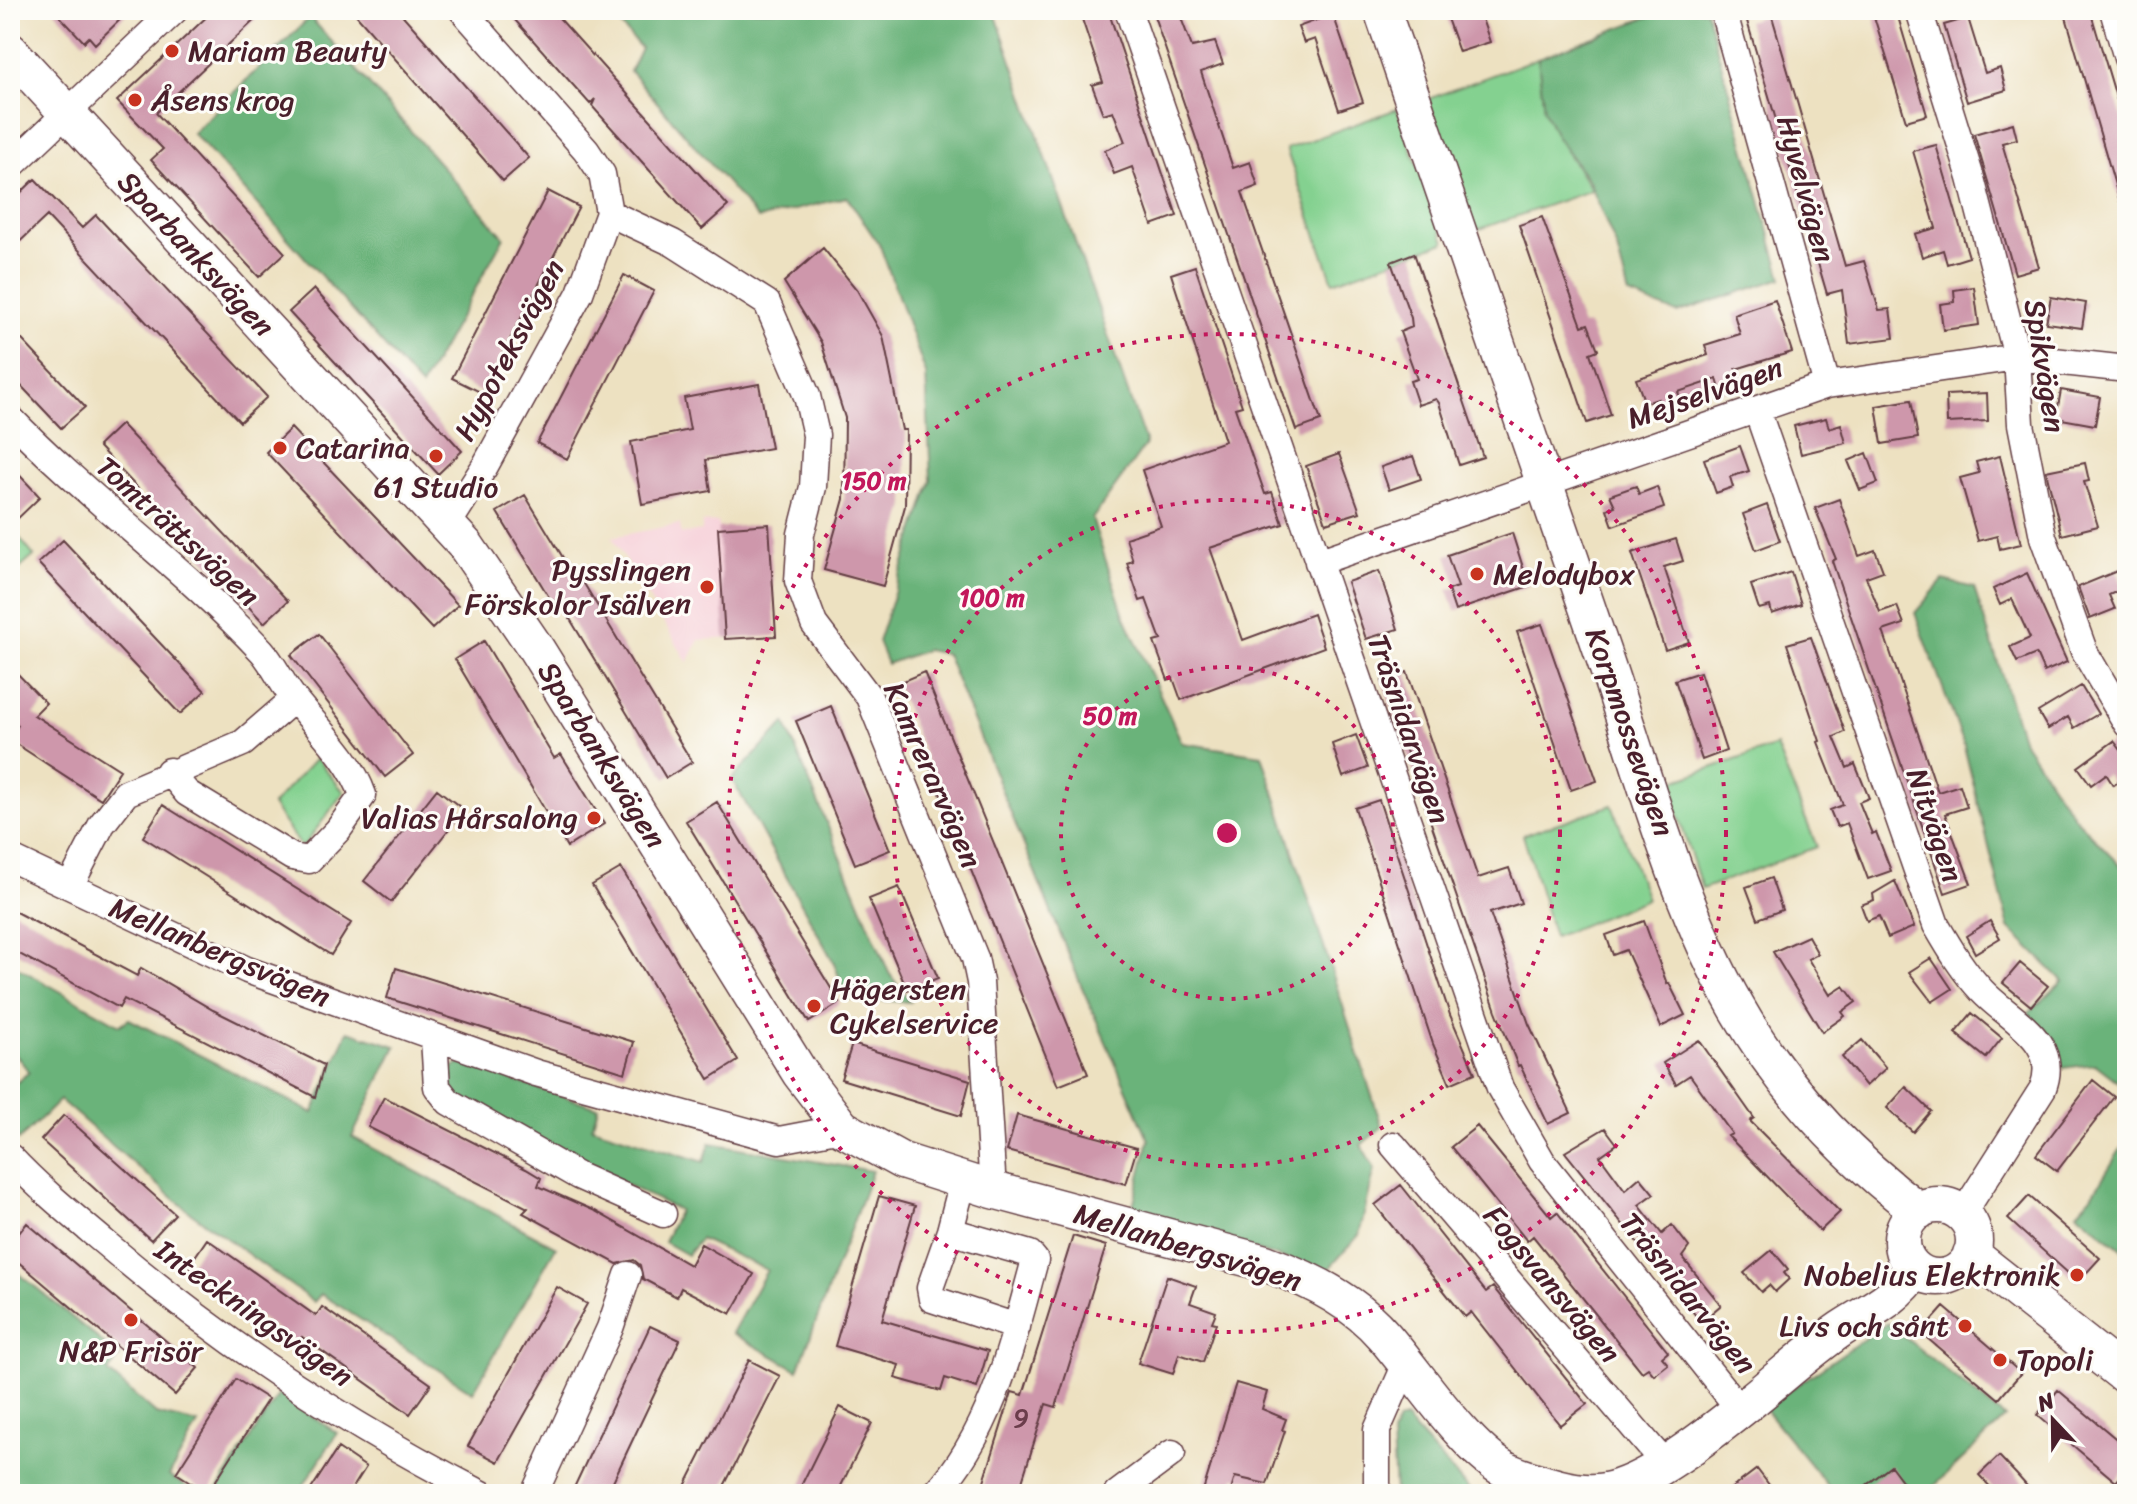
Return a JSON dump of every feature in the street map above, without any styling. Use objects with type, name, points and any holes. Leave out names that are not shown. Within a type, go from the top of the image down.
[{"type":"street","points":[[10,167],[175,10]]},
{"type":"street","points":[[462,10],[586,150],[602,174],[609,213]]},
{"type":"street","name":"Träsnidarvägen","points":[[1128,10],[1500,1088],[1542,1161],[1740,1410]]},
{"type":"street","name":"Korpmossevägen","points":[[1382,10],[1659,818],[1716,968],[1736,1007],[1785,1081],[1852,1157],[1919,1211]]},
{"type":"street","name":"Hyvelvägen","points":[[1723,10],[1827,385]]},
{"type":"street","name":"Spikvägen","points":[[1919,10],[1971,178],[2017,357],[2021,424],[2043,537],[2084,651],[2127,724]]},
{"type":"street","points":[[2113,10],[2127,58]]},
{"type":"street","name":"Sparbanksvägen","points":[[10,51],[448,524],[535,647],[800,1073],[842,1128]]},
{"type":"street","name":"Hypoteksvägen","points":[[448,524],[485,466],[580,293],[609,213]]},
{"type":"street","name":"Kamrerarvägen","points":[[609,213],[673,243],[767,303],[807,396],[816,435],[813,487],[801,534],[798,581],[814,624],[869,697],[975,958],[978,1186]]},
{"type":"street","name":"Mejselvägen","points":[[1318,562],[1827,385],[2017,357],[2127,369]]},
{"type":"street","name":"Nitvägen","points":[[1757,410],[1936,925],[1958,965],[1985,995],[2019,1019],[2044,1052],[2048,1073],[2043,1088],[1962,1215]]},
{"type":"street","name":"Tomträttsvägen","points":[[10,418],[83,490],[168,559],[254,643],[356,776],[363,795],[338,830],[309,860],[292,857],[187,793],[169,771]]},
{"type":"street","points":[[70,886],[102,824],[126,793],[169,771],[243,743],[294,699]]},
{"type":"street","name":"Mellanbergsvägen","points":[[10,858],[247,970],[536,1073],[779,1140],[842,1128],[902,1161],[978,1186],[1287,1271],[1356,1310],[1382,1334],[1405,1366],[1483,1454],[1502,1468],[1524,1478],[1571,1492],[1588,1493],[1619,1488],[1664,1463],[1740,1410],[1839,1330],[1882,1304],[1905,1285],[1915,1270]]},
{"type":"street","points":[[434,1038],[437,1087],[449,1102],[525,1142],[578,1176],[663,1214]]},
{"type":"street","name":"Fogsvansvägen","points":[[1393,1145],[1664,1463]]},
{"type":"street","name":"Inteckningsvägen","points":[[10,1157],[32,1181],[168,1297],[407,1456],[482,1494]]},
{"type":"street","points":[[978,1186],[950,1231],[930,1288],[932,1299],[1017,1327]]},
{"type":"street","points":[[1948,1205],[1962,1215],[1972,1231],[1975,1245],[1964,1267],[1948,1277],[1936,1278],[1915,1270],[1901,1247],[1902,1229],[1925,1207],[1948,1205]]},
{"type":"street","points":[[935,1494],[972,1442],[993,1398],[1035,1260],[1030,1254],[950,1231]]},
{"type":"street","points":[[1971,1254],[2127,1377]]},
{"type":"street","points":[[534,1494],[610,1328],[628,1275]]},
{"type":"street","points":[[1377,1494],[1377,1430],[1405,1366]]},
{"type":"street","points":[[1117,1494],[1172,1453]]},
{"type":"shaded area","name":"Pysslingen Förskolor Isälven","points":[[718,522],[719,528],[769,524],[776,636],[699,640],[688,663],[612,537],[680,524],[681,534],[702,531],[702,523]]},
{"type":"green space","points":[[607,10],[994,10],[1146,444],[1092,519],[1124,615],[1182,743],[1262,755],[1382,1127],[1361,1145],[1375,1169],[1359,1235],[1327,1271],[1131,1214],[1149,1140],[1081,985],[946,654],[926,650],[887,664],[878,642],[931,481],[926,374],[880,246],[847,197],[758,219],[630,71],[641,48]]},
{"type":"green space","points":[[1667,10],[1706,10],[1782,278],[1677,313],[1629,295],[1617,249],[1589,181],[1556,136],[1544,110],[1538,58]]},
{"type":"green space","points":[[310,17],[504,237],[421,387],[193,133]]},
{"type":"green space","points":[[1538,58],[1544,110],[1556,136],[1592,190],[1474,231],[1428,99]]},
{"type":"green space","points":[[1397,109],[1445,242],[1333,282],[1286,149]]},
{"type":"green space","points":[[10,526],[34,556],[10,577]]},
{"type":"green space","points":[[1943,580],[1974,588],[2023,741],[2074,817],[2127,872],[2127,1094],[2125,1087],[2095,1064],[2063,1068],[2046,1030],[2028,1014],[2063,981],[2009,928],[1963,742],[1915,613]]},
{"type":"green space","points":[[785,723],[889,973],[910,1002],[848,999],[832,959],[732,779]]},
{"type":"green space","points":[[1776,746],[1817,847],[1702,889],[1668,783]]},
{"type":"green space","points":[[316,758],[344,792],[302,848],[272,805]]},
{"type":"green space","points":[[1612,805],[1647,899],[1554,937],[1523,835]]},
{"type":"green space","points":[[10,963],[120,1025],[129,1019],[313,1113],[348,1031],[396,1046],[352,1137],[556,1247],[473,1392],[321,1294],[314,1302],[186,1209],[60,1100],[19,1140],[10,1131],[10,1088],[29,1072],[10,1047]]},
{"type":"green space","points":[[460,1064],[598,1107],[592,1127],[704,1162],[710,1143],[872,1171],[798,1370],[732,1333],[767,1270],[700,1239],[687,1255],[664,1242],[679,1210],[453,1102],[442,1071]]},
{"type":"green space","points":[[2127,1139],[2127,1254],[2077,1212],[2091,1197]]},
{"type":"green space","points":[[10,1266],[120,1357],[108,1372],[156,1414],[198,1424],[169,1476],[199,1494],[10,1494]]},
{"type":"green space","points":[[1887,1323],[2005,1418],[1926,1494],[1834,1494],[1764,1408]]},
{"type":"green space","points":[[279,1394],[337,1433],[298,1494],[214,1494]]},
{"type":"green space","points":[[1405,1419],[1470,1491],[1469,1494],[1395,1494],[1392,1435],[1398,1421]]},
{"type":"building","points":[[54,10],[130,10],[95,44],[89,37],[84,42]]},
{"type":"building","points":[[214,10],[265,10],[156,113],[285,253],[259,277],[151,160],[163,149],[117,101]]},
{"type":"building","points":[[352,10],[398,10],[529,158],[503,181]]},
{"type":"building","points":[[506,10],[552,10],[728,206],[702,229],[592,106],[595,99],[590,104]]},
{"type":"building","points":[[1079,10],[1108,10],[1177,216],[1152,225],[1132,167],[1114,174],[1105,150],[1125,142],[1113,111],[1103,114],[1092,85],[1103,82]]},
{"type":"building","points":[[1152,10],[1178,10],[1192,47],[1215,42],[1223,64],[1201,72],[1233,168],[1250,162],[1258,186],[1242,192],[1321,421],[1296,430]]},
{"type":"building","points":[[1444,10],[1479,10],[1490,42],[1459,52]]},
{"type":"building","points":[[1872,10],[1896,10],[1927,115],[1906,121]]},
{"type":"building","points":[[2064,10],[2090,10],[2127,134],[2127,208],[2122,209]]},
{"type":"building","points":[[1771,13],[1845,266],[1864,261],[1879,310],[1890,309],[1894,338],[1849,344],[1842,290],[1827,294],[1747,21]]},
{"type":"building","points":[[1333,14],[1363,102],[1339,110],[1315,39],[1304,43],[1298,27]]},
{"type":"building","points":[[1968,18],[1985,73],[2000,68],[2006,90],[1967,102],[1944,25]]},
{"type":"building","points":[[2013,123],[2017,139],[2002,143],[2039,267],[2015,274],[1974,134]]},
{"type":"building","points":[[1936,145],[1969,257],[1947,264],[1943,250],[1922,257],[1915,234],[1936,228],[1913,151]]},
{"type":"building","points":[[35,179],[82,228],[96,215],[267,397],[240,422],[47,216],[10,251],[10,203]]},
{"type":"building","points":[[548,191],[579,207],[482,393],[452,378]]},
{"type":"building","points":[[1542,217],[1582,326],[1588,324],[1598,350],[1590,353],[1611,415],[1587,423],[1519,225]]},
{"type":"building","points":[[823,248],[857,290],[883,336],[902,430],[906,430],[905,506],[883,586],[824,570],[844,499],[845,418],[821,342],[784,282]]},
{"type":"building","points":[[1414,253],[1483,457],[1459,465],[1439,403],[1436,399],[1418,405],[1410,381],[1417,379],[1400,332],[1412,327],[1411,318],[1391,262]]},
{"type":"building","points":[[1195,266],[1242,406],[1235,408],[1265,494],[1272,492],[1283,524],[1210,548],[1243,640],[1313,614],[1324,647],[1181,700],[1173,678],[1168,680],[1154,642],[1161,640],[1146,599],[1140,601],[1127,563],[1133,561],[1126,538],[1161,526],[1142,470],[1225,441],[1171,274]]},
{"type":"building","points":[[624,275],[654,291],[567,459],[537,443]]},
{"type":"building","points":[[1974,287],[1979,325],[1943,330],[1940,304],[1955,302],[1954,290]]},
{"type":"building","points":[[314,289],[462,451],[438,474],[289,312]]},
{"type":"building","points":[[2051,297],[2086,303],[2082,328],[2046,323]]},
{"type":"building","points":[[1775,300],[1792,352],[1736,369],[1742,385],[1721,392],[1717,379],[1678,392],[1682,403],[1662,410],[1658,399],[1645,403],[1636,379],[1708,355],[1705,345],[1740,334],[1734,314]]},
{"type":"building","points":[[10,327],[85,407],[61,428],[10,374]]},
{"type":"building","points":[[759,384],[771,448],[706,460],[711,491],[642,504],[631,442],[690,430],[684,398]]},
{"type":"building","points":[[2061,390],[2100,397],[2095,425],[2056,418]]},
{"type":"building","points":[[1987,393],[1988,421],[1947,423],[1946,395]]},
{"type":"building","points":[[1911,400],[1918,438],[1882,444],[1876,406]]},
{"type":"building","points":[[1826,418],[1829,428],[1841,424],[1846,443],[1801,454],[1794,426]]},
{"type":"building","points":[[121,424],[288,601],[264,623],[98,446]]},
{"type":"building","points":[[291,428],[458,605],[432,629],[266,452]]},
{"type":"building","points":[[1740,446],[1749,471],[1730,477],[1733,487],[1716,493],[1704,459]]},
{"type":"building","points":[[1867,453],[1878,483],[1860,490],[1848,461]]},
{"type":"building","points":[[1339,454],[1360,512],[1326,523],[1306,466]]},
{"type":"building","points":[[1413,456],[1421,479],[1389,490],[1381,467]]},
{"type":"building","points":[[2000,456],[2021,544],[2000,549],[1997,536],[1978,541],[1960,478],[1979,473],[1976,462]]},
{"type":"building","points":[[2085,463],[2089,481],[2084,482],[2098,526],[2062,535],[2046,471]]},
{"type":"building","points":[[10,465],[40,497],[10,526]]},
{"type":"building","points":[[1636,486],[1639,494],[1657,487],[1664,508],[1613,526],[1607,509],[1615,506],[1610,495]]},
{"type":"building","points":[[525,495],[579,584],[583,582],[692,762],[666,778],[558,599],[552,602],[497,512]]},
{"type":"building","points":[[1839,499],[1859,556],[1875,550],[1883,571],[1866,577],[1880,612],[1897,606],[1904,624],[1883,631],[1938,792],[1960,785],[1967,807],[1945,814],[1971,884],[1945,893],[1832,561],[1836,559],[1815,508]]},
{"type":"building","points":[[1767,505],[1780,541],[1756,550],[1743,514]]},
{"type":"building","points":[[769,524],[776,636],[725,639],[718,528]]},
{"type":"building","points":[[1512,533],[1529,586],[1455,611],[1448,590],[1458,587],[1447,555]]},
{"type":"building","points":[[1676,539],[1683,561],[1664,567],[1689,642],[1665,650],[1632,553]]},
{"type":"building","points":[[63,540],[205,691],[180,714],[38,563]]},
{"type":"building","points":[[1379,571],[1398,629],[1366,639],[1347,582]]},
{"type":"building","points":[[2117,571],[2124,588],[2109,595],[2115,609],[2090,619],[2078,587]]},
{"type":"building","points":[[1791,572],[1801,604],[1772,614],[1770,606],[1759,609],[1751,585]]},
{"type":"building","points":[[2027,573],[2067,662],[2044,672],[2036,654],[2017,662],[2010,647],[2030,638],[2012,599],[2000,605],[1993,589]]},
{"type":"building","points":[[1542,624],[1597,781],[1571,790],[1517,632]]},
{"type":"building","points":[[319,634],[413,755],[385,777],[291,655]]},
{"type":"building","points":[[1811,637],[1845,732],[1834,737],[1847,768],[1855,764],[1869,798],[1859,802],[1872,834],[1876,832],[1891,871],[1868,879],[1847,823],[1837,827],[1830,810],[1843,805],[1818,742],[1787,644]]},
{"type":"building","points":[[484,641],[554,758],[561,754],[604,824],[567,847],[455,659]]},
{"type":"building","points":[[10,666],[46,703],[34,715],[120,770],[101,799],[10,740],[18,725],[10,717]]},
{"type":"building","points":[[924,672],[1088,1074],[1058,1086],[896,684]]},
{"type":"building","points":[[1407,672],[1478,878],[1509,868],[1521,903],[1490,913],[1529,1024],[1571,1113],[1548,1124],[1518,1066],[1496,1011],[1382,681]]},
{"type":"building","points":[[1700,672],[1726,751],[1702,760],[1675,680]]},
{"type":"building","points":[[2081,686],[2098,714],[2074,728],[2068,717],[2048,729],[2038,712]]},
{"type":"building","points":[[831,706],[890,850],[855,864],[796,721]]},
{"type":"building","points":[[1356,735],[1368,768],[1343,777],[1332,744]]},
{"type":"building","points":[[2114,741],[2127,758],[2127,775],[2113,785],[2106,774],[2091,785],[2078,767]]},
{"type":"building","points":[[437,789],[464,810],[391,902],[364,881]]},
{"type":"building","points":[[1379,800],[1450,1015],[1475,1073],[1450,1084],[1433,1044],[1355,808]]},
{"type":"building","points":[[717,802],[840,1003],[809,1022],[686,821]]},
{"type":"building","points":[[163,805],[351,923],[331,955],[143,837]]},
{"type":"building","points":[[621,868],[738,1061],[709,1079],[592,885]]},
{"type":"building","points":[[1771,878],[1782,910],[1758,919],[1746,887]]},
{"type":"building","points":[[1895,881],[1914,927],[1888,938],[1879,916],[1867,921],[1861,905],[1874,900],[1873,894]]},
{"type":"building","points":[[899,887],[938,978],[907,990],[869,899]]},
{"type":"building","points":[[10,909],[137,976],[141,968],[213,1010],[324,1065],[315,1097],[124,999],[119,1008],[10,949]]},
{"type":"building","points":[[1644,921],[1667,984],[1685,1015],[1661,1027],[1626,950],[1613,955],[1606,935]]},
{"type":"building","points":[[1990,921],[2000,938],[1975,953],[1966,936]]},
{"type":"building","points":[[1808,936],[1818,954],[1808,959],[1830,995],[1844,986],[1856,1002],[1842,1012],[1845,1016],[1822,1032],[1773,952]]},
{"type":"building","points":[[1931,958],[1952,989],[1932,1002],[1909,972]]},
{"type":"building","points":[[2020,963],[2048,986],[2031,1006],[2003,983]]},
{"type":"building","points":[[396,968],[634,1042],[625,1073],[387,998]]},
{"type":"building","points":[[1972,1013],[2002,1038],[1986,1058],[1955,1033]]},
{"type":"building","points":[[1699,1040],[1754,1118],[1750,1121],[1840,1212],[1820,1231],[1728,1136],[1732,1134],[1690,1075],[1676,1084],[1663,1063]]},
{"type":"building","points":[[1862,1040],[1886,1068],[1866,1086],[1842,1057]]},
{"type":"building","points":[[852,1044],[970,1080],[961,1116],[841,1079]]},
{"type":"building","points":[[2093,1080],[2114,1097],[2057,1171],[2036,1155]]},
{"type":"building","points":[[1906,1087],[1931,1111],[1913,1132],[1887,1108]]},
{"type":"building","points":[[384,1097],[526,1169],[541,1178],[538,1186],[595,1211],[690,1265],[701,1244],[754,1274],[731,1314],[681,1288],[677,1297],[643,1279],[640,1265],[634,1260],[617,1264],[523,1213],[528,1208],[368,1127]]},
{"type":"building","points":[[64,1115],[175,1214],[151,1240],[41,1140]]},
{"type":"building","points":[[1017,1115],[1137,1148],[1126,1184],[1007,1151]]},
{"type":"building","points":[[1477,1126],[1551,1217],[1557,1212],[1668,1352],[1662,1357],[1668,1364],[1654,1375],[1648,1368],[1642,1372],[1533,1236],[1527,1241],[1451,1147]]},
{"type":"building","points":[[1605,1128],[1617,1144],[1600,1156],[1625,1190],[1640,1177],[1654,1194],[1639,1205],[1662,1234],[1672,1225],[1689,1247],[1682,1257],[1721,1305],[1701,1322],[1565,1152]]},
{"type":"building","points":[[1401,1185],[1486,1292],[1493,1287],[1587,1404],[1560,1425],[1471,1312],[1465,1317],[1375,1205]]},
{"type":"building","points":[[879,1196],[915,1206],[882,1320],[988,1351],[977,1388],[945,1378],[941,1391],[895,1378],[899,1365],[835,1346]]},
{"type":"building","points":[[2029,1196],[2100,1258],[2078,1282],[2008,1219]]},
{"type":"building","points":[[27,1223],[198,1368],[175,1395],[10,1255],[10,1244]]},
{"type":"building","points":[[1073,1236],[1106,1246],[1056,1407],[1046,1404],[1018,1494],[980,1494],[1012,1392],[1023,1395]]},
{"type":"building","points":[[207,1239],[316,1316],[322,1307],[431,1384],[410,1414],[302,1337],[297,1344],[188,1267]]},
{"type":"building","points":[[1772,1250],[1788,1269],[1784,1273],[1789,1279],[1775,1292],[1769,1285],[1761,1292],[1744,1273]]},
{"type":"building","points":[[1167,1276],[1196,1286],[1190,1303],[1216,1312],[1212,1322],[1216,1323],[1203,1362],[1179,1354],[1173,1374],[1138,1363]]},
{"type":"building","points":[[557,1287],[587,1304],[498,1462],[468,1446]]},
{"type":"building","points":[[1944,1307],[2021,1373],[1999,1399],[1921,1333]]},
{"type":"building","points":[[650,1326],[680,1340],[607,1494],[571,1494]]},
{"type":"building","points":[[749,1360],[780,1376],[720,1494],[681,1494]]},
{"type":"building","points":[[236,1379],[268,1399],[208,1493],[176,1473]]},
{"type":"building","points":[[1236,1383],[1267,1392],[1262,1409],[1286,1419],[1282,1430],[1285,1431],[1267,1484],[1235,1477],[1230,1494],[1202,1494]]},
{"type":"building","points":[[2058,1390],[2127,1448],[2127,1468],[2116,1482],[2037,1415]]},
{"type":"building","points":[[840,1407],[872,1423],[837,1494],[797,1494]]},
{"type":"building","points":[[338,1448],[366,1467],[349,1494],[308,1494]]},
{"type":"building","points":[[1999,1456],[2034,1494],[1997,1494],[1979,1475]]},
{"type":"building","points":[[1891,1466],[1912,1494],[1855,1494]]},
{"type":"building","points":[[1757,1469],[1776,1494],[1724,1494]]},
{"type":"place","name":"Mariam Beauty","points":[[172,51]]},
{"type":"place","name":"Åsens krog","points":[[135,100]]},
{"type":"place","name":"Catarina","points":[[280,448]]},
{"type":"place","name":"61 Studio","points":[[436,456]]},
{"type":"place","name":"Melodybox","points":[[1477,574]]},
{"type":"place","name":"Pysslingen Förskolor Isälven","points":[[707,587]]},
{"type":"place","name":"Valias Hårsalong","points":[[594,818]]},
{"type":"place","name":"Hägersten Cykelservice","points":[[814,1006]]},
{"type":"place","name":"Nobelius Elektronik","points":[[2077,1275]]},
{"type":"place","name":"N&P Frisör","points":[[131,1320]]},
{"type":"place","name":"Livs och sånt","points":[[1965,1326]]},
{"type":"place","name":"Topoli","points":[[2000,1360]]}]
